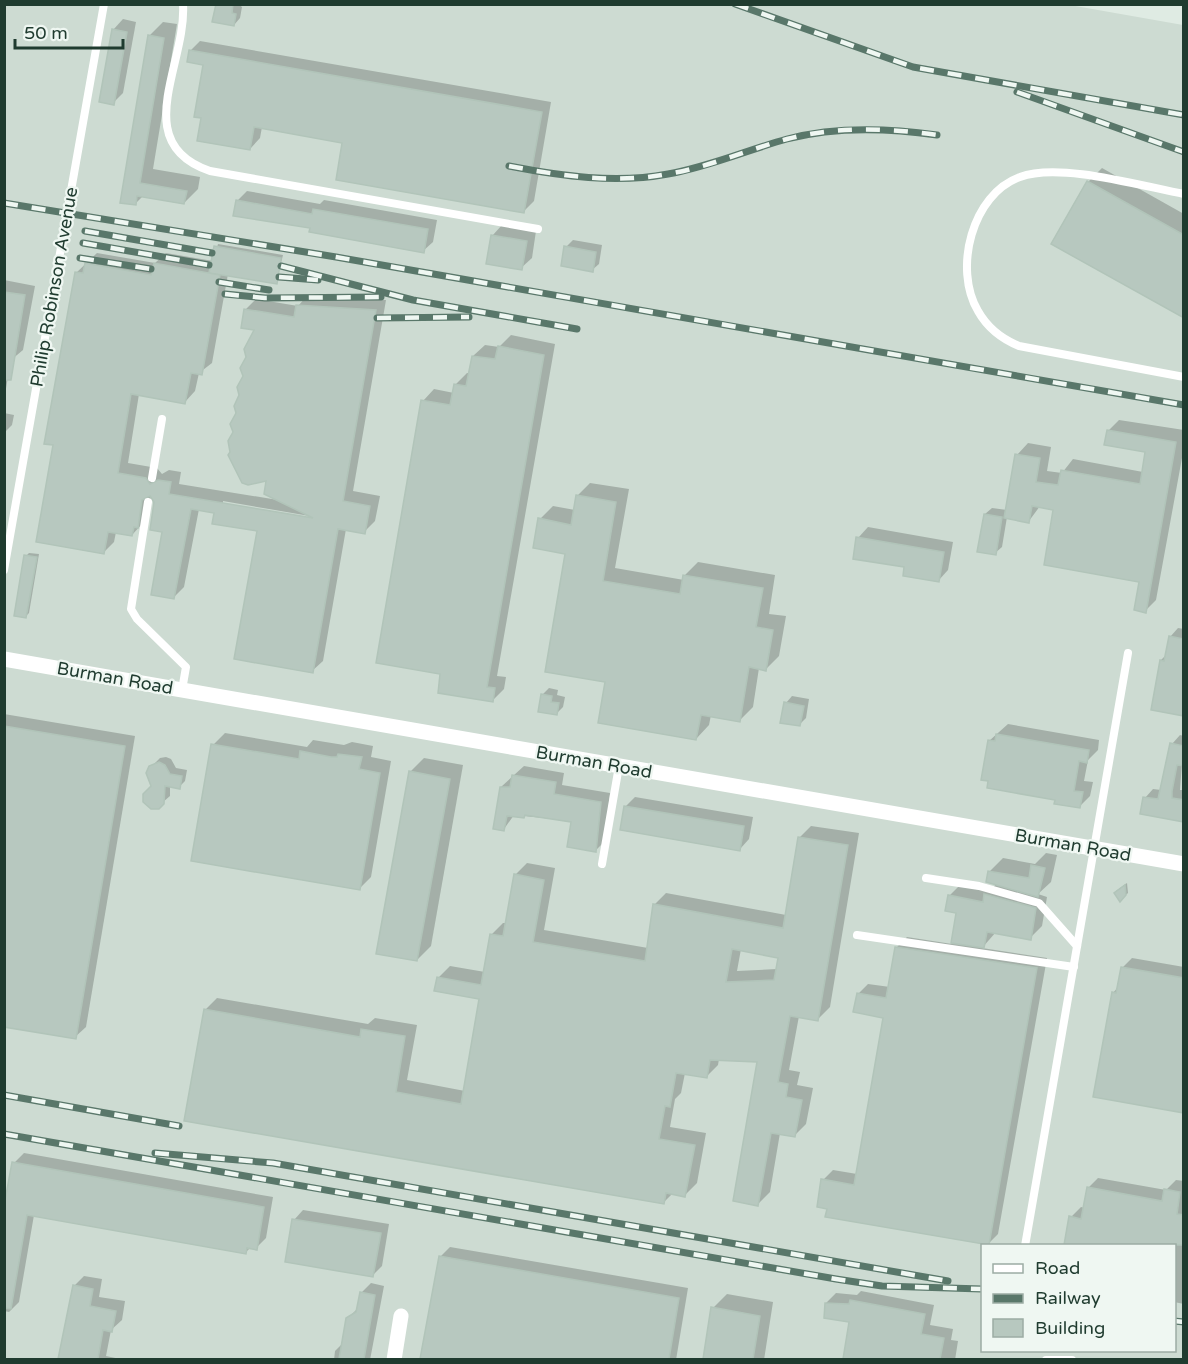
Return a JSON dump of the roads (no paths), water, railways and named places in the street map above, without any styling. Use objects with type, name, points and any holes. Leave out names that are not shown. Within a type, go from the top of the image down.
[{"type":"street","name":"Burman Road","points":[[4,659],[1184,864]]},
{"type":"street","points":[[394,1359],[401,1316]]},
{"type":"lane","name":"Philip Robinson Avenue","points":[[4,570],[104,4]]},
{"type":"lane","points":[[184,9],[166,122],[174,149],[192,164],[210,171],[538,229]]},
{"type":"lane","points":[[1184,194],[1069,174],[1043,172],[1021,176],[1010,181],[988,201],[970,238],[968,262],[972,298],[977,311],[990,327],[1007,341],[1019,346],[1184,377]]},
{"type":"lane","points":[[152,478],[162,419]]},
{"type":"lane","points":[[148,502],[131,609],[137,619],[186,667],[182,690]]},
{"type":"lane","points":[[1025,1244],[1128,653]]},
{"type":"lane","points":[[602,864],[619,766]]},
{"type":"lane","points":[[926,878],[979,886],[1039,903],[1077,946]]},
{"type":"lane","points":[[857,935],[1074,967]]},
{"type":"lane","points":[[1046,1359],[1072,1359]]},
{"type":"railway","points":[[735,4],[913,67],[1184,115]]},
{"type":"railway","points":[[1017,92],[1184,152]]},
{"type":"railway","points":[[509,166],[588,178],[648,177],[698,167],[787,139],[824,132],[880,130],[937,135]]},
{"type":"railway","points":[[4,203],[336,257],[1184,405]]},
{"type":"railway","points":[[85,231],[212,253]]},
{"type":"railway","points":[[83,243],[209,265]]},
{"type":"railway","points":[[80,258],[151,269]]},
{"type":"railway","points":[[281,266],[413,300],[577,329]]},
{"type":"railway","points":[[279,277],[318,280]]},
{"type":"railway","points":[[219,282],[269,290]]},
{"type":"railway","points":[[225,294],[265,298],[381,297]]},
{"type":"railway","points":[[377,318],[469,317]]},
{"type":"railway","points":[[4,1095],[179,1126]]},
{"type":"railway","points":[[4,1134],[836,1279],[882,1286],[981,1289]]},
{"type":"railway","points":[[155,1153],[273,1163],[948,1281]]},
{"type":"railway","points":[[1176,1321],[1184,1322]]}]
